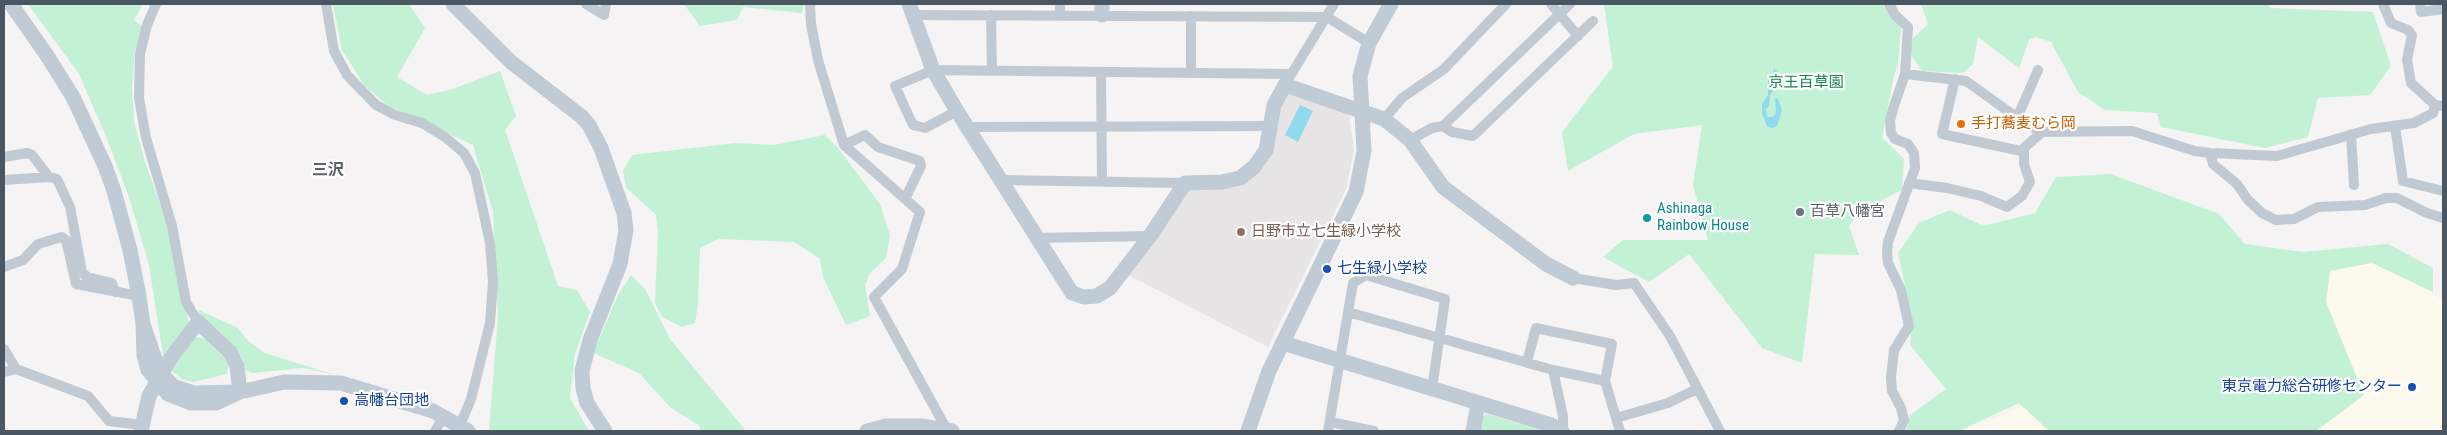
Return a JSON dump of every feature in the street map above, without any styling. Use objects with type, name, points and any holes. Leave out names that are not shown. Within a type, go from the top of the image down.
[{"type":"street","points":[[11,4],[57,70],[96,144],[123,220],[143,324],[159,371],[173,386],[194,393],[240,392],[284,382],[341,383],[433,411],[439,425],[464,428],[490,323],[493,282],[490,243],[475,173],[464,153],[445,137],[422,124],[395,115],[376,105],[347,75],[332,44],[326,4]]},
{"type":"street","points":[[156,4],[147,25],[140,54],[138,98],[146,138],[172,226],[186,302],[198,322],[230,352],[237,366],[240,392]]},
{"type":"street","points":[[453,4],[511,62],[582,117],[589,124],[601,148],[624,213],[626,230],[620,264],[590,340],[582,371],[583,388],[587,403],[605,431]]},
{"type":"street","points":[[586,4],[604,15],[606,4]]},
{"type":"street","points":[[810,4],[811,24],[818,60],[844,145],[861,163],[920,212],[902,269],[874,297],[949,430]]},
{"type":"street","points":[[1148,4],[1148,15]]},
{"type":"street","points":[[1002,180],[1185,183],[1222,182],[1240,178],[1254,167],[1266,150],[1274,105],[1334,4]]},
{"type":"street","points":[[1248,431],[1269,370],[1356,192],[1364,151],[1360,76],[1369,43],[1391,4]]},
{"type":"street","points":[[1384,118],[1402,98],[1444,69],[1506,4]]},
{"type":"street","points":[[1551,4],[1578,36]]},
{"type":"street","points":[[1410,140],[1432,128],[1443,126],[1570,4]]},
{"type":"street","points":[[1889,4],[1895,15],[1908,27],[1905,74],[1890,121],[1891,133],[1895,139],[1908,144],[1914,153],[1915,168],[1888,242],[1887,253],[1888,264],[1901,290],[1909,326],[1894,350],[1891,378],[1892,391],[1901,408],[1904,420],[1899,431]]},
{"type":"street","points":[[1905,74],[1966,81],[2018,118],[2042,132],[2132,131],[2196,151],[2277,156],[2351,134],[2414,124],[2433,113],[2439,105],[2411,83],[2407,60],[2412,35],[2408,30],[2392,23],[2383,4]]},
{"type":"street","points":[[2420,4],[2421,12],[2443,9]]},
{"type":"street","points":[[1185,183],[1150,236],[1110,288],[1097,296],[1084,297],[1072,293],[933,70],[911,9],[991,15],[1060,9],[1102,9],[1148,15],[1326,17],[1369,43]]},
{"type":"street","points":[[991,15],[992,71]]},
{"type":"street","points":[[1191,16],[1191,73]]},
{"type":"street","points":[[1443,126],[1452,132],[1473,136],[1593,21]]},
{"type":"street","points":[[957,111],[924,128],[913,125],[895,86],[933,70],[1191,73],[1288,80],[1361,112],[1384,118],[1410,140],[1443,186],[1546,264],[1573,278],[1616,285],[1634,283],[1670,336],[1720,431]]},
{"type":"street","points":[[2018,118],[2038,70]]},
{"type":"street","points":[[1101,72],[1102,182]]},
{"type":"street","points":[[1955,80],[1942,134],[2021,151],[2042,132]]},
{"type":"street","points":[[968,127],[1271,126]]},
{"type":"street","points":[[2395,126],[2403,181],[2443,191]]},
{"type":"street","points":[[2351,134],[2354,185]]},
{"type":"street","points":[[844,145],[865,135],[878,147],[920,160],[921,166],[906,199]]},
{"type":"street","points":[[1909,183],[1947,188],[1981,196],[2007,207],[2022,196],[2030,182],[2024,164],[2024,148]]},
{"type":"street","points":[[4,157],[27,153],[32,155],[49,177]]},
{"type":"street","points":[[2210,153],[2213,164],[2237,184],[2248,200],[2262,213],[2276,220],[2294,219],[2318,208],[2365,205],[2386,198],[2397,198],[2427,214],[2443,218]]},
{"type":"street","points":[[4,180],[49,177],[57,179],[70,207],[82,272],[87,278],[112,283],[116,292]]},
{"type":"street","points":[[1036,238],[1150,236]]},
{"type":"street","points":[[4,268],[23,260],[38,244],[62,237],[66,240],[76,284],[139,296]]},
{"type":"street","points":[[1372,431],[1329,426],[1353,283],[1366,275],[1445,299],[1432,389]]},
{"type":"street","points":[[1348,312],[1553,370],[1605,381]]},
{"type":"street","points":[[4,372],[16,369],[88,396],[109,421],[142,428],[149,396],[170,360],[198,322]]},
{"type":"street","points":[[1527,362],[1536,328],[1612,344],[1605,381],[1620,431]]},
{"type":"street","points":[[1283,343],[1551,425],[1563,431],[1563,416],[1553,370]]},
{"type":"street","points":[[4,349],[16,369]]},
{"type":"street","points":[[1616,418],[1668,403],[1697,389]]},
{"type":"street","points":[[1473,431],[1478,403]]},
{"type":"street","points":[[867,431],[886,426],[949,430]]},
{"type":"shaded area","name":"日野市立七生緑小学校","points":[[1292,92],[1349,114],[1354,150],[1346,189],[1268,347],[1126,274],[1187,188],[1243,181],[1285,93]]},
{"type":"shaded area","name":"東京電力総合研修センター","points":[[2372,263],[2430,290],[2443,301],[2443,431],[2316,431],[2364,395],[2326,302],[2330,271]]},
{"type":"shaded area","points":[[2030,403],[2055,431],[1962,431]]},
{"type":"green space","points":[[28,4],[143,4],[134,20],[143,27],[135,52],[132,88],[134,122],[145,162],[170,233],[179,283],[189,323],[163,355],[149,265],[129,197],[107,139],[79,74]]},
{"type":"green space","points":[[333,4],[409,4],[425,28],[397,77],[427,95],[453,89],[500,71],[516,116],[505,130],[558,286],[577,290],[590,312],[575,354],[570,398],[589,431],[489,430],[498,318],[493,212],[473,145],[387,105],[364,85],[342,50]]},
{"type":"green space","points":[[684,4],[804,4],[802,13],[743,7],[737,20],[700,26]]},
{"type":"green space","name":"京王百草園","points":[[1604,4],[1882,4],[1901,28],[1898,64],[1882,137],[1904,159],[1902,190],[1859,212],[1849,226],[1859,255],[1815,254],[1802,363],[1762,348],[1689,254],[1649,282],[1603,257],[1623,240],[1708,240],[1693,185],[1702,125],[1634,134],[1568,171],[1562,132],[1613,67]]},
{"type":"green space","points":[[1921,4],[2266,4],[2271,8],[2373,12],[2391,66],[2370,95],[2318,98],[2308,137],[2265,148],[2161,127],[2157,113],[2105,110],[2078,92],[2051,42],[2036,37],[2029,40],[2019,68],[1978,37],[1973,64],[1963,73],[1922,71],[1905,46],[1928,24]]},
{"type":"green space","points":[[825,135],[838,148],[880,204],[890,235],[886,258],[870,273],[865,285],[870,316],[846,325],[823,277],[820,259],[794,242],[719,239],[700,248],[698,303],[695,323],[682,327],[662,317],[655,303],[658,232],[656,215],[626,187],[623,171],[632,155],[736,143],[774,145]]},
{"type":"green space","points":[[2111,174],[2219,214],[2245,244],[2303,252],[2388,244],[2433,268],[2433,292],[2372,263],[2330,271],[2326,302],[2364,395],[2316,431],[2049,431],[2019,403],[1959,431],[1906,431],[1910,415],[1946,389],[1910,345],[1912,317],[1898,253],[1919,223],[1950,210],[1983,226],[2035,213],[2056,177]]},
{"type":"green space","points":[[631,275],[645,289],[670,339],[746,431],[699,431],[700,426],[671,408],[639,373],[593,353],[618,295]]},
{"type":"green space","points":[[199,310],[238,328],[248,341],[265,353],[332,374],[303,368],[253,373],[246,371],[243,360],[233,346],[217,329],[203,322],[198,316]]},
{"type":"green space","points":[[199,337],[206,340],[225,358],[229,365],[227,374],[194,382],[183,380],[172,371],[177,360],[194,338]]},
{"type":"green space","points":[[1487,414],[1544,431],[1480,431],[1482,417]]},
{"type":"water","points":[[1774,68],[1778,72],[1779,82],[1770,95],[1769,106],[1766,109],[1767,117],[1773,117],[1776,113],[1775,98],[1778,99],[1782,110],[1777,126],[1772,128],[1767,126],[1762,114],[1762,104],[1768,95],[1768,80],[1773,74]]},
{"type":"water","points":[[1300,105],[1313,111],[1298,142],[1285,135]]},
{"type":"place","name":"手打蕎麦むら岡","points":[[1961,124]]},
{"type":"place","name":"百草八幡宮","points":[[1800,212]]},
{"type":"place","name":"Ashinaga Rainbow House","points":[[1647,218]]},
{"type":"place","name":"日野市立七生緑小学校","points":[[1241,232]]},
{"type":"place","name":"七生緑小学校","points":[[1327,269]]},
{"type":"place","name":"東京電力総合研修センター","points":[[2412,387]]},
{"type":"place","name":"高幡台団地","points":[[344,401]]},
{"type":"district","name":"三沢","points":[[328,171]]}]
